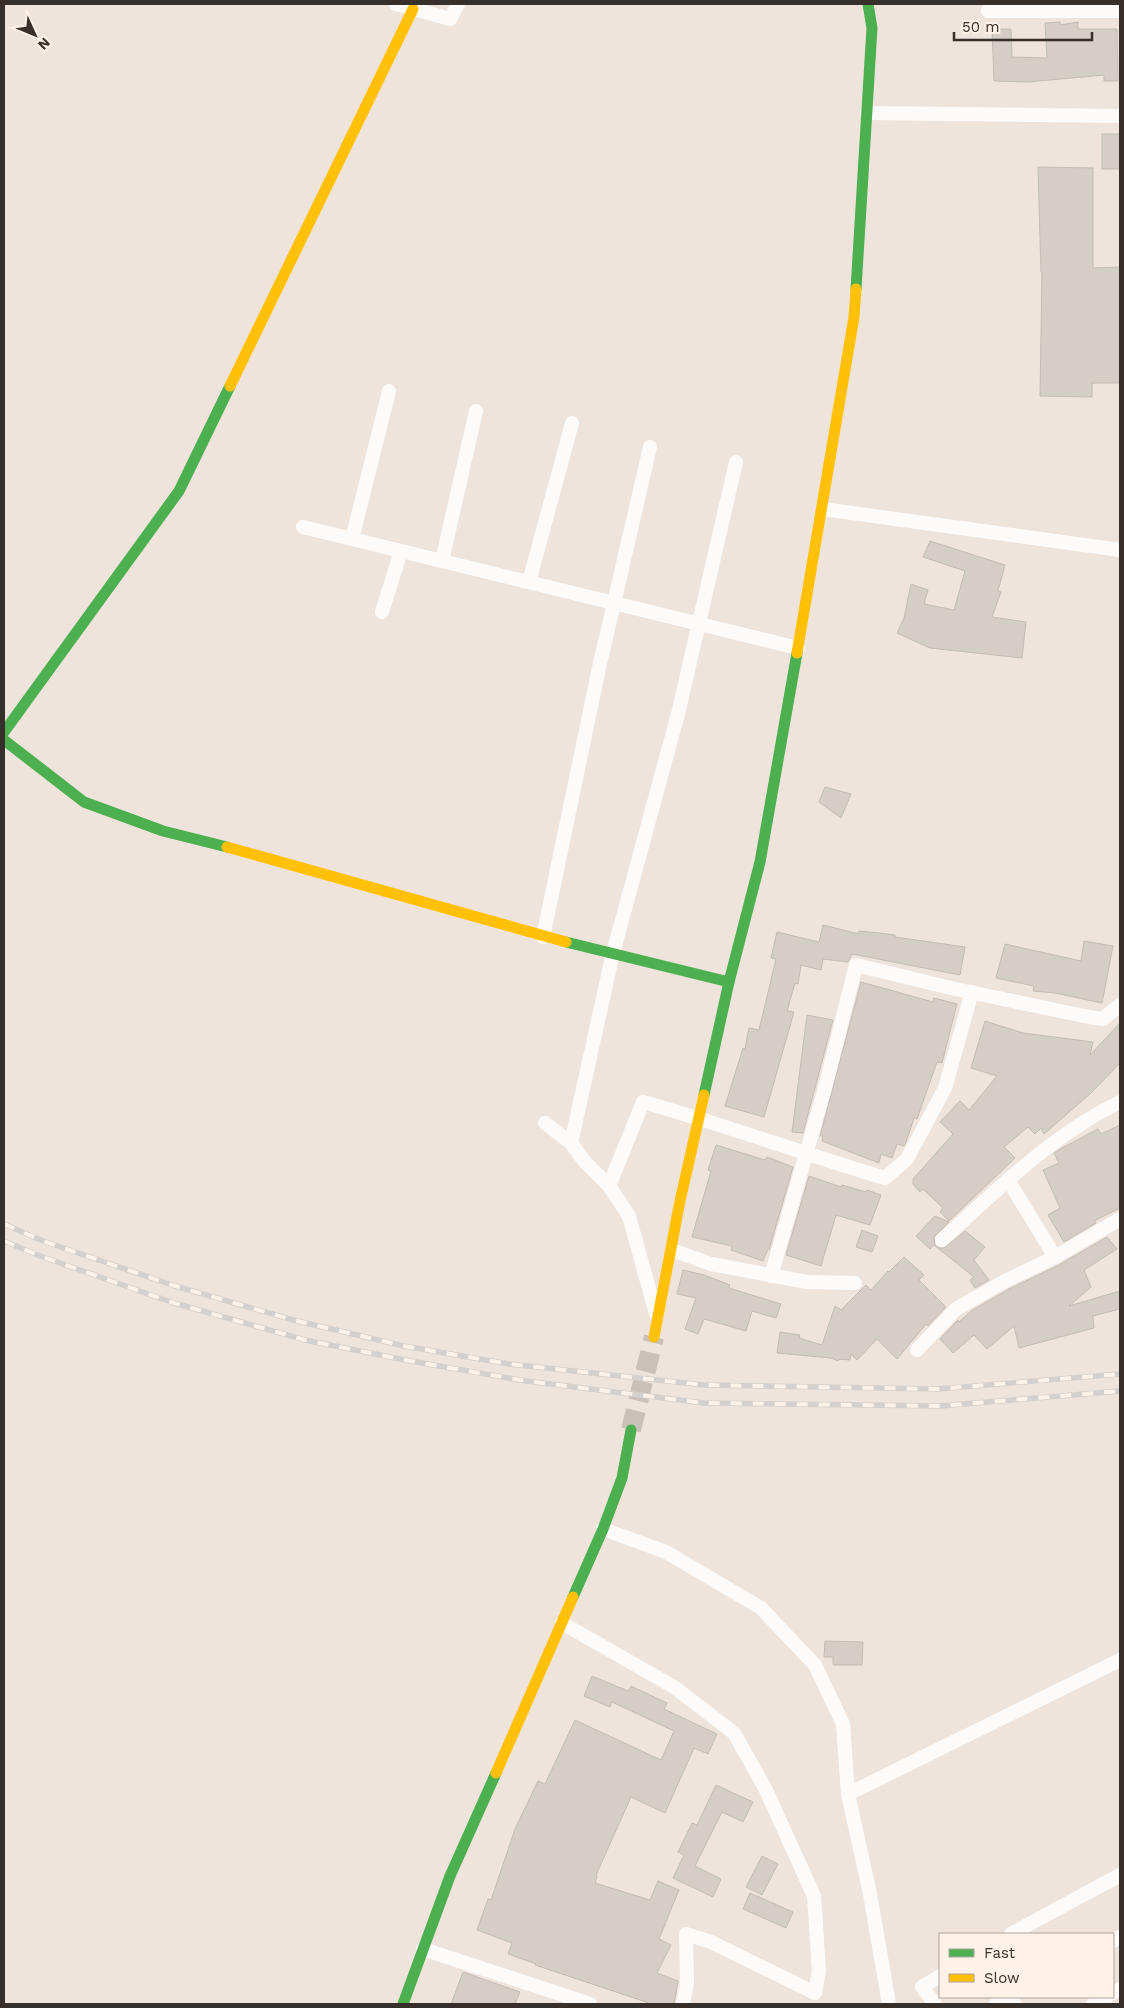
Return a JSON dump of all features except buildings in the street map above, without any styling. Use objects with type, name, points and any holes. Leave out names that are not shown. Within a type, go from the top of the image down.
[{"type":"street","points":[[396,4],[450,19],[458,4]]},
{"type":"street","points":[[654,1337],[680,1201],[729,982],[760,862],[854,317],[872,28],[868,4]]},
{"type":"street","points":[[991,4],[988,11],[1120,11]]},
{"type":"street","points":[[4,732],[179,491],[413,9]]},
{"type":"street","points":[[867,113],[1120,116]]},
{"type":"street","points":[[352,539],[389,391]]},
{"type":"street","points":[[442,561],[476,411]]},
{"type":"street","points":[[529,582],[572,423]]},
{"type":"street","points":[[543,937],[614,603],[650,447]]},
{"type":"street","points":[[571,1143],[614,953],[678,714],[736,462]]},
{"type":"street","points":[[822,509],[1120,550]]},
{"type":"street","points":[[303,527],[798,648]]},
{"type":"street","points":[[382,612],[401,551]]},
{"type":"street","points":[[4,740],[84,802],[163,831],[280,861],[543,937],[729,982]]},
{"type":"street","points":[[771,1276],[806,1154],[856,965],[972,992],[1103,1019],[1120,1005]]},
{"type":"street","points":[[609,1186],[643,1102],[699,1118],[885,1178],[906,1160],[944,1088],[972,992]]},
{"type":"street","points":[[942,1240],[1038,1153],[1096,1114],[1120,1102]]},
{"type":"street","points":[[545,1123],[571,1143],[585,1162],[609,1186],[629,1216],[658,1320]]},
{"type":"street","points":[[1008,1180],[1055,1257]]},
{"type":"street","points":[[917,1350],[956,1309],[1005,1281],[1055,1257],[1120,1219]]},
{"type":"street","points":[[672,1250],[711,1264],[771,1276],[807,1282],[855,1283]]},
{"type":"street","points":[[403,2004],[450,1876],[603,1529],[622,1478],[631,1430]]},
{"type":"street","points":[[603,1529],[666,1552],[761,1608],[815,1665],[843,1724],[848,1794],[870,1894],[889,2004]]},
{"type":"street","points":[[562,1623],[674,1687],[734,1733],[765,1788],[814,1896],[819,1971],[817,1999],[711,1942],[686,1934],[687,1984],[683,2004]]},
{"type":"street","points":[[848,1794],[1120,1660]]},
{"type":"street","points":[[1013,1933],[1120,1875]]},
{"type":"street","points":[[424,1949],[553,1998],[590,2004]]},
{"type":"street","points":[[935,2004],[922,1987],[939,1977]]},
{"type":"street","points":[[996,2004],[1007,1998]]},
{"type":"street","points":[[1094,2004],[1105,1998]]},
{"type":"tunnel","points":[[631,1430],[654,1337]]},
{"type":"railway","points":[[4,1224],[43,1241],[172,1285],[293,1320],[404,1346],[509,1364],[704,1385],[938,1389],[1120,1374]]},
{"type":"railway","points":[[4,1241],[40,1256],[174,1303],[305,1340],[526,1381],[704,1403],[940,1406],[1120,1391]]},
{"type":"traffic: fast","points":[[856,289],[872,28],[868,4]]},
{"type":"traffic: fast","points":[[4,732],[179,491],[230,386]]},
{"type":"traffic: fast","points":[[704,1095],[729,982],[760,862],[797,653]]},
{"type":"traffic: fast","points":[[4,740],[84,802],[163,831],[227,847]]},
{"type":"traffic: fast","points":[[566,942],[729,982]]},
{"type":"traffic: fast","points":[[573,1597],[603,1529],[622,1478],[631,1430]]},
{"type":"traffic: fast","points":[[403,2004],[450,1876],[496,1773]]},
{"type":"traffic: slow","points":[[230,386],[413,9]]},
{"type":"traffic: slow","points":[[797,653],[854,317],[856,289]]},
{"type":"traffic: slow","points":[[227,847],[566,942]]},
{"type":"traffic: slow","points":[[654,1337],[680,1201],[704,1095]]},
{"type":"traffic: slow","points":[[496,1773],[573,1597]]}]
